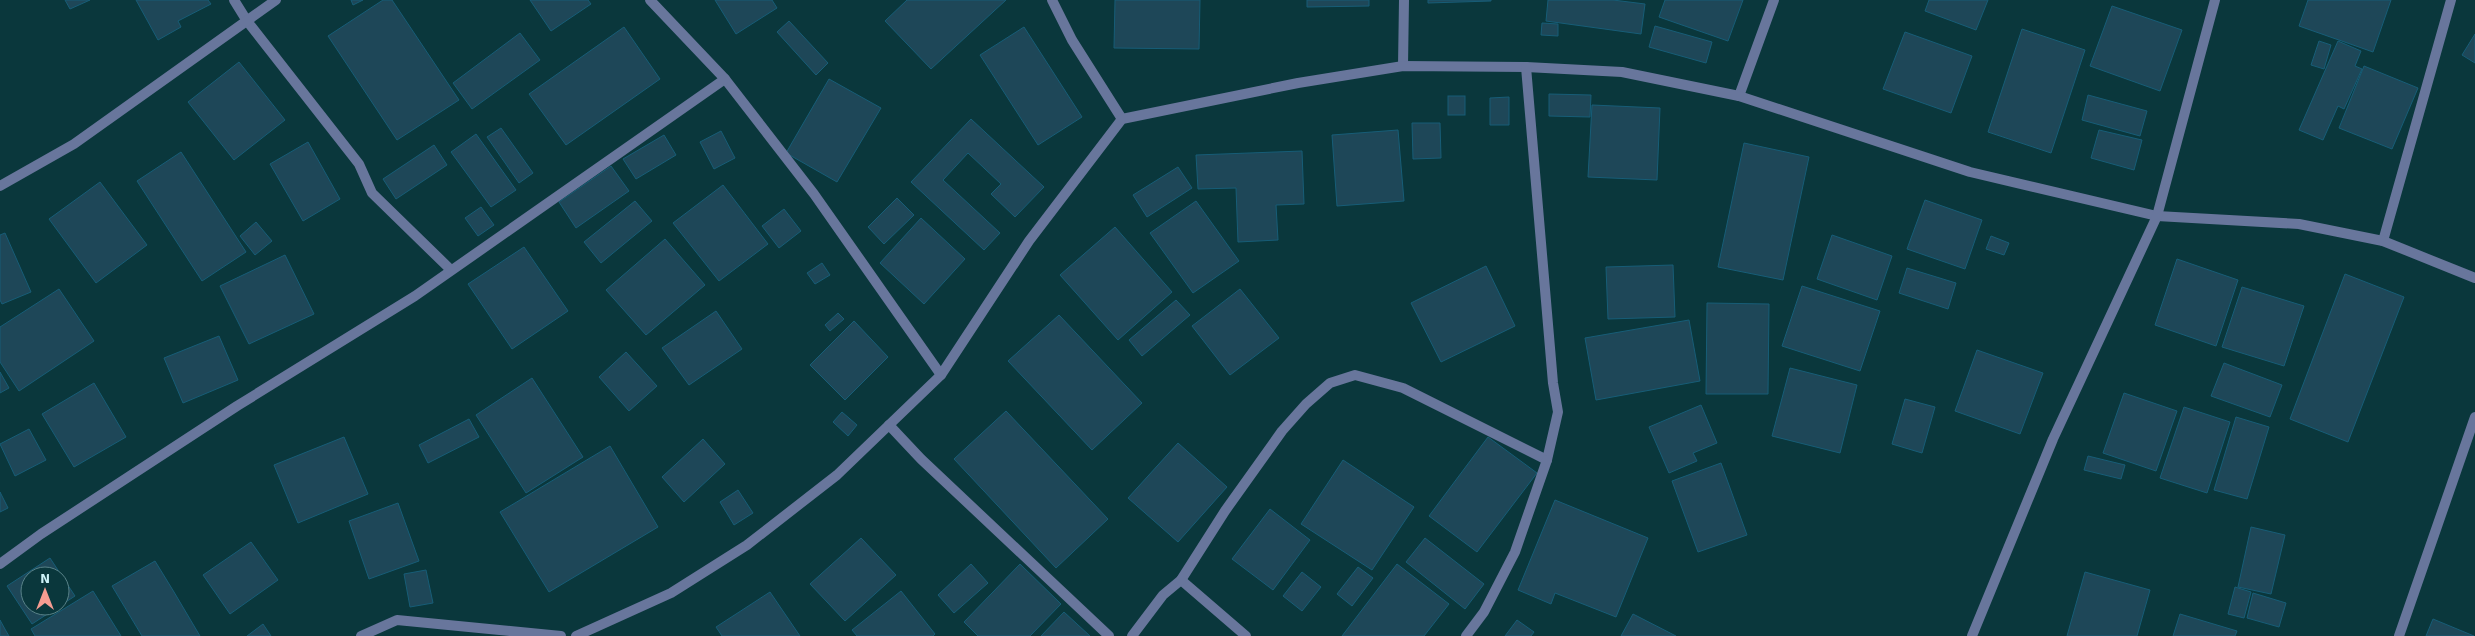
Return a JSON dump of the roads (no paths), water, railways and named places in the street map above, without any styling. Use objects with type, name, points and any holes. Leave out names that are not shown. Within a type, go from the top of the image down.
[{"type":"street","points":[[234,0],[247,21],[359,164],[372,193],[451,270]]},
{"type":"street","points":[[0,186],[74,144],[276,0]]},
{"type":"street","points":[[650,0],[725,78],[814,194],[941,375]]},
{"type":"street","points":[[1052,0],[1072,40],[1122,119]]},
{"type":"street","points":[[1402,66],[1404,0]]},
{"type":"street","points":[[1739,96],[1774,0]]},
{"type":"street","points":[[1972,636],[2053,439],[2157,216],[2215,0]]},
{"type":"street","points":[[2383,241],[2451,0]]},
{"type":"street","points":[[576,636],[671,594],[746,546],[837,475],[941,375],[1029,241],[1122,119],[1298,83],[1402,66],[1526,67],[1622,72],[1739,96],[1970,172],[2157,216],[2299,224],[2383,241],[2475,278]]},
{"type":"street","points":[[1466,636],[1484,612],[1515,552],[1536,484],[1547,460],[1558,412],[1553,383],[1526,67]]},
{"type":"street","points":[[0,564],[49,529],[237,406],[415,296],[725,78]]},
{"type":"street","points":[[1132,636],[1163,595],[1181,580],[1225,511],[1282,431],[1306,404],[1330,383],[1355,376],[1402,388],[1547,460]]},
{"type":"street","points":[[2399,636],[2475,417]]},
{"type":"street","points":[[889,425],[921,459],[1109,636]]},
{"type":"street","points":[[1181,580],[1246,636]]},
{"type":"street","points":[[361,636],[397,620],[561,636]]}]
